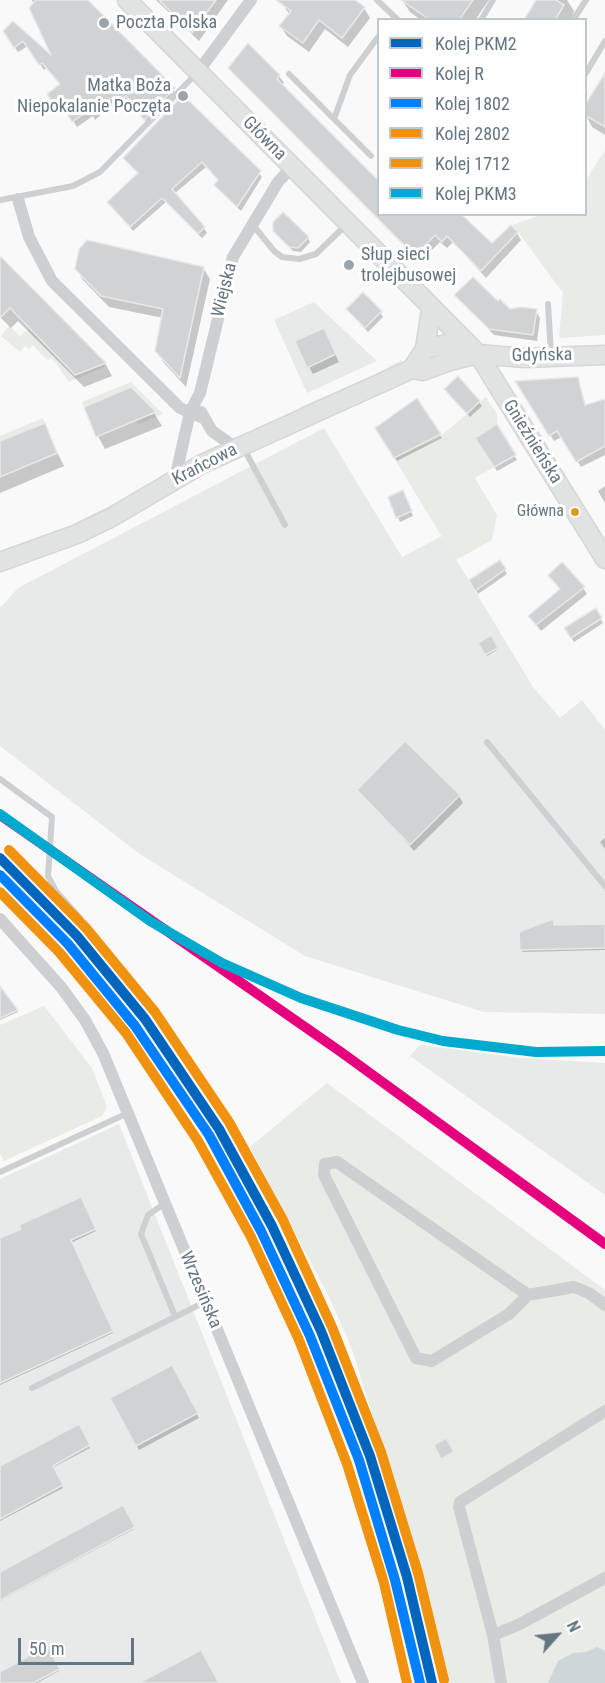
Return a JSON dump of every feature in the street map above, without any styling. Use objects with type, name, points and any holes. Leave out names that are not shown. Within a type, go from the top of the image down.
[{"type":"street","name":"Główna","points":[[127,0],[478,354]]},
{"type":"street","points":[[198,72],[251,0]]},
{"type":"street","name":"Wiejska","points":[[175,479],[190,412],[200,393],[233,257],[278,182],[292,167]]},
{"type":"street","points":[[18,199],[28,237],[52,281],[180,408],[203,418],[212,431],[239,447]]},
{"type":"street","points":[[412,369],[425,349],[431,309]]},
{"type":"street","points":[[425,349],[450,343],[478,354]]},
{"type":"street","name":"Gdyńska","points":[[478,354],[513,358],[605,355]]},
{"type":"street","name":"Krańcowa","points":[[0,562],[76,534],[112,517],[175,479],[239,447],[412,369],[423,371],[478,354]]},
{"type":"street","name":"Gnieźnieńska","points":[[478,354],[605,559]]},
{"type":"street","name":"Wiejska","points":[[200,393],[203,418]]},
{"type":"street","name":"Wrzesińska","points":[[0,919],[61,987],[85,1020],[103,1053],[363,1683]]},
{"type":"street","points":[[528,1294],[337,1162],[326,1164],[324,1175],[416,1358],[432,1361],[508,1314],[528,1294],[574,1287],[589,1293],[605,1305]]},
{"type":"street","points":[[501,1683],[493,1635],[460,1502],[605,1412]]},
{"type":"street","points":[[493,1635],[518,1625],[605,1578]]},
{"type":"lane","points":[[377,0],[393,18]]},
{"type":"lane","points":[[482,18],[493,0]]},
{"type":"lane","points":[[574,18],[585,0]]},
{"type":"lane","points":[[334,119],[351,75],[377,38]]},
{"type":"lane","points":[[587,70],[605,41]]},
{"type":"lane","points":[[0,200],[18,199],[73,186],[100,172],[198,72]]},
{"type":"lane","points":[[289,74],[371,156]]},
{"type":"lane","points":[[253,224],[274,251],[282,257],[299,259],[316,254],[348,224]]},
{"type":"lane","points":[[548,304],[551,357]]},
{"type":"lane","points":[[239,447],[285,525]]},
{"type":"lane","points":[[488,742],[605,886]]},
{"type":"lane","points":[[0,779],[52,818],[48,876],[56,891],[80,918]]},
{"type":"lane","points":[[0,1172],[128,1113]]},
{"type":"lane","points":[[164,1203],[148,1215],[141,1234],[175,1316]]},
{"type":"lane","points":[[33,1388],[205,1302]]},
{"type":"shaded area","points":[[605,150],[605,335],[559,338],[563,293],[513,225],[537,216],[587,216],[587,178]]},
{"type":"shaded area","points":[[314,302],[377,361],[307,393],[274,320]]},
{"type":"shaded area","points":[[9,326],[20,336],[29,329],[50,349],[103,362],[105,367],[69,382],[55,362],[52,359],[47,360],[33,345],[29,349],[25,346],[20,352],[1,336]]},
{"type":"shaded area","points":[[401,360],[402,362],[391,370],[308,407],[298,408],[378,373]]},
{"type":"shaded area","points":[[131,382],[163,414],[137,425],[131,387],[84,407],[82,402]]},
{"type":"shaded area","points":[[486,397],[497,414],[497,424],[475,438],[494,467],[475,478],[497,515],[492,540],[456,560],[394,458],[439,438]]},
{"type":"shaded area","points":[[43,418],[45,423],[0,441],[0,436]]},
{"type":"shaded area","points":[[324,428],[402,557],[442,536],[533,687],[560,718],[582,700],[605,730],[605,1014],[484,1012],[305,956],[141,855],[0,746],[0,608],[18,588]]},
{"type":"shaded area","points":[[44,1006],[92,1068],[107,1107],[102,1116],[4,1161],[0,1153],[0,1025]]},
{"type":"shaded area","points":[[420,1045],[522,1058],[605,1063],[605,1195],[410,1056]]},
{"type":"shaded area","points":[[327,1083],[605,1290],[605,1683],[449,1683],[427,1591],[351,1346],[329,1297],[250,1147]]},
{"type":"shaded area","points":[[119,1124],[341,1683],[0,1683],[0,1179]]},
{"type":"shaded area","points":[[597,1647],[605,1651],[605,1683],[548,1683],[558,1661],[573,1653],[586,1652]]},
{"type":"building","points":[[36,0],[88,0],[175,88],[144,120],[126,96],[119,102],[114,96],[91,115],[88,111],[72,122],[61,105],[56,108],[47,94],[60,84],[42,63],[39,65],[23,41],[14,48],[3,31],[13,21],[51,55],[29,8]]},
{"type":"building","points":[[159,0],[216,0],[192,33]]},
{"type":"building","points":[[276,0],[355,0],[365,7],[342,38],[319,20],[303,43],[279,26],[291,11]]},
{"type":"building","points":[[401,0],[473,0],[460,18],[427,18]]},
{"type":"building","points":[[536,0],[556,0],[564,5],[556,18],[525,18]]},
{"type":"building","points":[[248,43],[280,75],[277,79],[377,179],[377,216],[463,216],[492,243],[511,225],[518,232],[481,271],[447,236],[442,242],[435,235],[415,256],[228,68]]},
{"type":"building","points":[[605,73],[605,127],[587,116],[587,102]]},
{"type":"building","points":[[183,95],[261,171],[237,207],[214,185],[218,180],[202,162],[172,189],[205,227],[198,234],[162,198],[130,227],[107,202],[138,173],[123,158]]},
{"type":"building","points":[[283,212],[309,237],[298,248],[289,247],[273,231],[273,222]]},
{"type":"building","points":[[87,240],[204,267],[180,378],[155,351],[163,309],[101,296],[75,269],[79,249]]},
{"type":"building","points":[[0,256],[106,363],[75,375],[10,308],[0,318]]},
{"type":"building","points":[[473,277],[510,309],[520,307],[537,309],[533,335],[489,329],[454,295]]},
{"type":"building","points":[[363,292],[382,311],[365,328],[346,309]]},
{"type":"building","points":[[324,328],[336,354],[307,368],[295,341]]},
{"type":"building","points":[[458,376],[480,401],[467,414],[444,389]]},
{"type":"building","points":[[578,377],[585,405],[605,399],[605,446],[576,462],[557,431],[549,436],[515,381]]},
{"type":"building","points":[[131,387],[156,412],[96,437],[84,407]]},
{"type":"building","points":[[417,398],[441,434],[394,458],[375,428]]},
{"type":"building","points":[[45,423],[57,453],[0,477],[0,441]]},
{"type":"building","points":[[497,424],[516,455],[494,467],[475,438]]},
{"type":"building","points":[[403,490],[412,511],[396,518],[388,497]]},
{"type":"building","points":[[500,560],[506,569],[475,591],[469,580]]},
{"type":"building","points":[[562,562],[585,587],[536,625],[528,616],[560,589],[548,575]]},
{"type":"building","points":[[596,608],[602,618],[571,638],[564,628]]},
{"type":"building","points":[[491,635],[498,648],[485,655],[478,643]]},
{"type":"building","points":[[405,741],[460,795],[410,845],[357,790]]},
{"type":"building","points":[[553,919],[554,925],[605,924],[605,948],[520,950],[519,932]]},
{"type":"building","points":[[0,986],[18,1010],[0,1018]]},
{"type":"building","points":[[81,1197],[96,1229],[71,1240],[113,1331],[0,1383],[0,1238],[21,1229],[19,1225]]},
{"type":"building","points":[[172,1365],[198,1413],[136,1446],[110,1398]]},
{"type":"building","points":[[79,1424],[90,1445],[53,1466],[63,1485],[0,1519],[0,1466]]},
{"type":"building","points":[[446,1438],[454,1452],[441,1459],[434,1445]]},
{"type":"building","points":[[123,1505],[135,1527],[0,1600],[0,1572]]},
{"type":"building","points":[[47,1646],[60,1669],[33,1683],[0,1683],[0,1672]]},
{"type":"building","points":[[201,1650],[219,1683],[139,1683]]},
{"type":"rail line","name":"PKM3","points":[[0,814],[150,921],[222,963],[301,998],[398,1030],[443,1041],[536,1052],[605,1051]]},
{"type":"rail line","name":"R","points":[[0,815],[341,1052],[605,1244]]},
{"type":"rail line","name":"2802","points":[[9,850],[86,928],[155,1012],[229,1122],[283,1220],[332,1327],[381,1452],[418,1573],[444,1680]]},
{"type":"rail line","name":"PKM2","points":[[0,858],[77,936],[145,1019],[219,1129],[272,1226],[321,1331],[370,1456],[407,1577],[432,1683]]},
{"type":"rail line","name":"1802","points":[[0,875],[68,944],[135,1026],[209,1135],[261,1231],[310,1336],[359,1460],[395,1580],[420,1683]]},
{"type":"rail line","name":"1712","points":[[0,892],[59,952],[126,1033],[198,1141],[251,1237],[299,1340],[347,1464],[384,1583],[407,1683]]},
{"type":"place","name":"Poczta Polska","points":[[104,23]]},
{"type":"place","name":"Matka Boża Niepokalanie Poczęta","points":[[183,96]]},
{"type":"place","name":"Słup sieci trolejbusowej","points":[[349,265]]},
{"type":"place","name":"Główna","points":[[575,512]]}]
